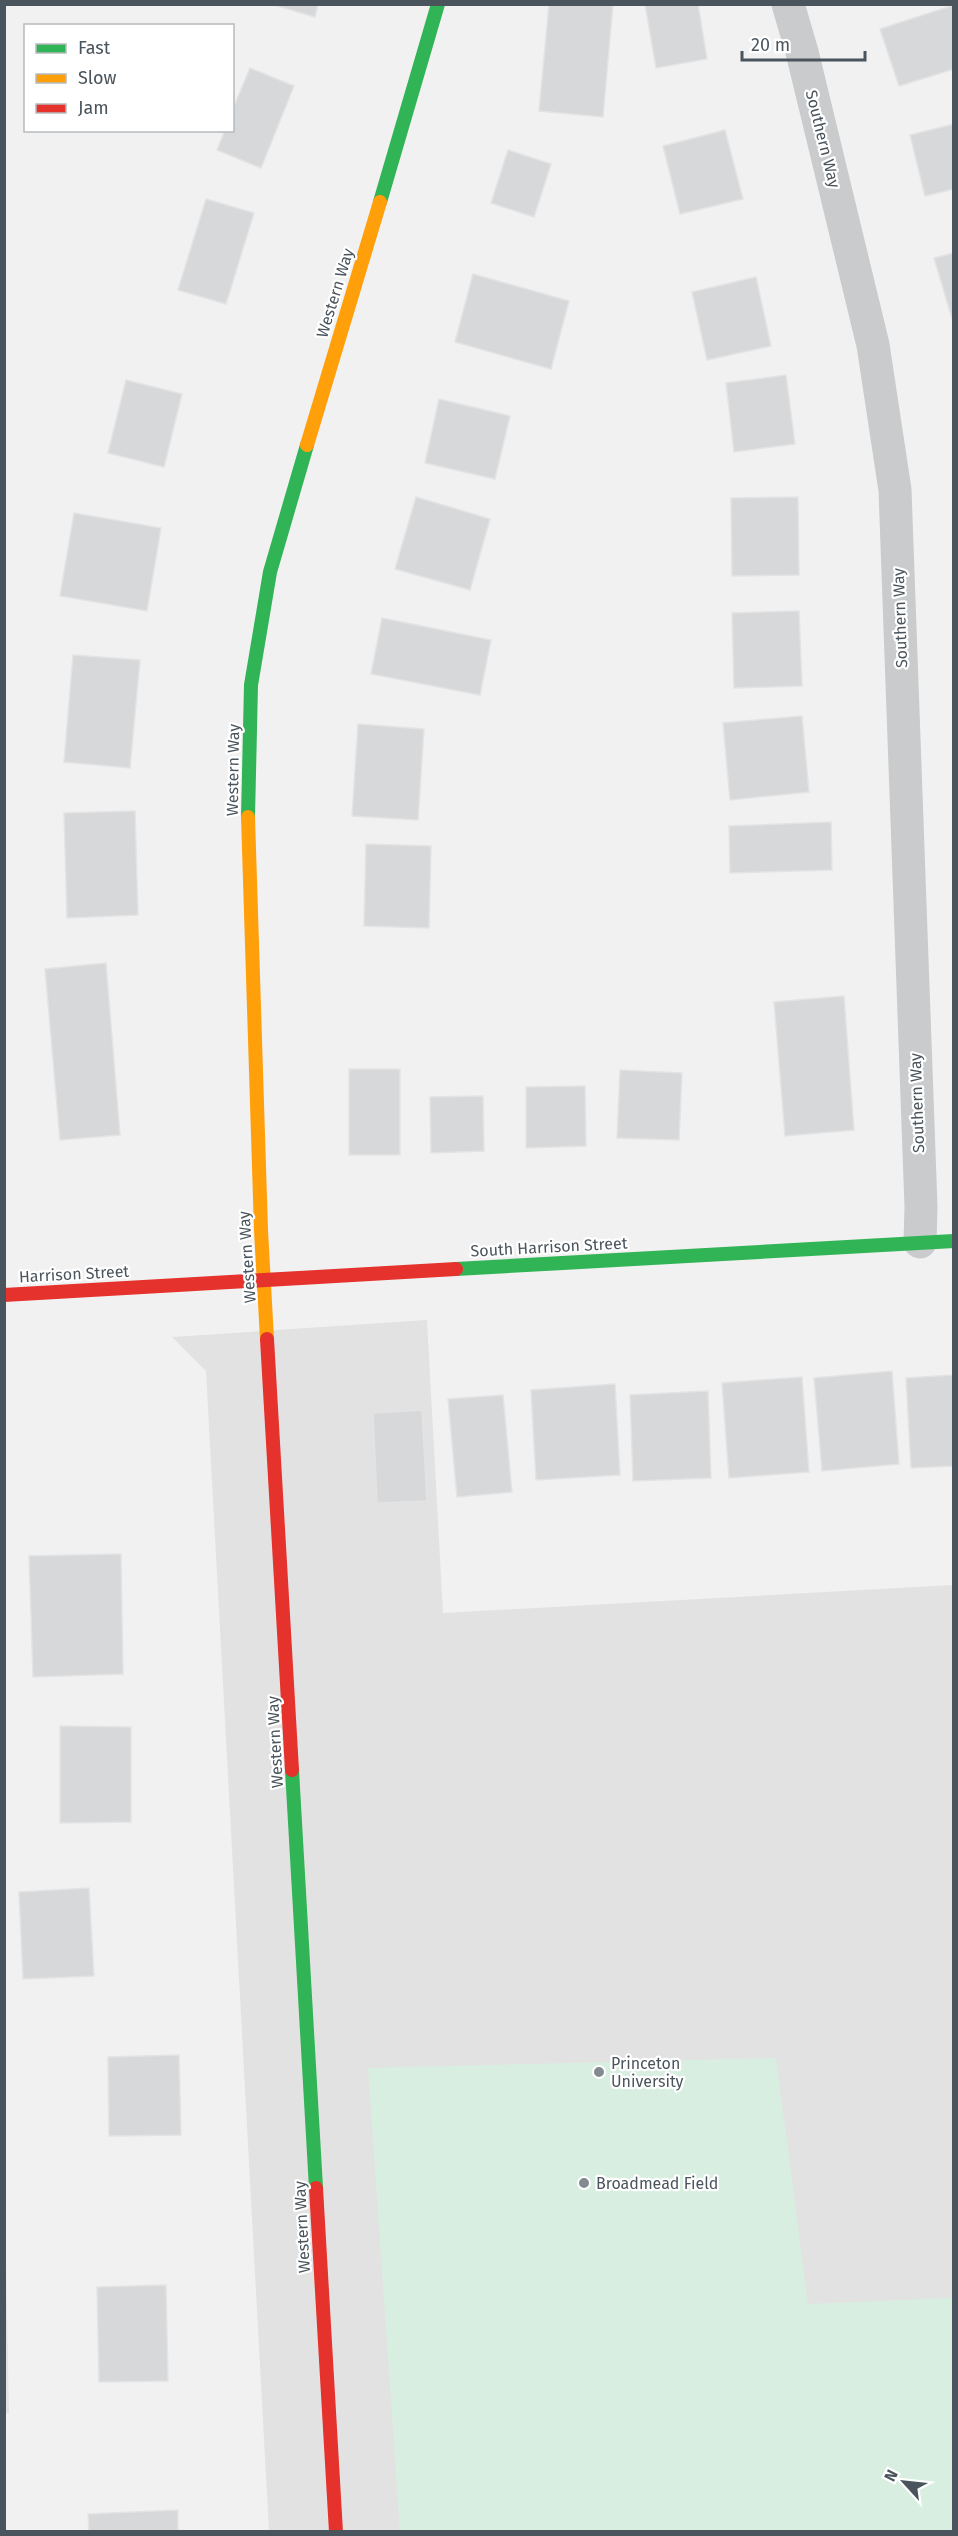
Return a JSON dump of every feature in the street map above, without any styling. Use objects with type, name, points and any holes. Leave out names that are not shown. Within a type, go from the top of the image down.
[{"type":"street","name":"Western Way","points":[[336,2532],[261,1230],[249,874],[250,685],[270,572],[438,4]]},
{"type":"street","name":"Southern Way","points":[[788,4],[802,52],[873,345],[895,490],[921,1207],[920,1242]]},
{"type":"street","name":"South Harrison Street","points":[[146,1286],[954,1240]]},
{"type":"street","name":"Harrison Street","points":[[4,1294],[146,1286]]},
{"type":"shaded area","name":"Princeton University","points":[[427,1320],[443,1613],[953,1585],[953,2531],[269,2531],[206,1371],[172,1337]]},
{"type":"shaded area","points":[[5,2217],[9,2413],[4,2413]]},
{"type":"green space","name":"Broadmead Field","points":[[776,2058],[808,2304],[953,2298],[953,2531],[400,2531],[368,2068]]},
{"type":"building","points":[[271,4],[318,4],[315,17]]},
{"type":"building","points":[[549,4],[613,4],[603,117],[539,111]]},
{"type":"building","points":[[645,4],[698,4],[707,59],[656,68]]},
{"type":"building","points":[[954,5],[954,69],[899,86],[880,29]]},
{"type":"building","points":[[250,68],[294,86],[261,168],[217,150],[224,132],[234,132],[234,106]]},
{"type":"building","points":[[954,124],[954,189],[925,196],[910,135]]},
{"type":"building","points":[[725,130],[743,199],[680,214],[663,146]]},
{"type":"building","points":[[508,150],[551,164],[534,217],[491,203]]},
{"type":"building","points":[[206,199],[254,213],[226,304],[178,290]]},
{"type":"building","points":[[954,253],[954,325],[934,258]]},
{"type":"building","points":[[473,274],[569,301],[551,369],[455,342]]},
{"type":"building","points":[[756,277],[771,346],[707,360],[692,292]]},
{"type":"building","points":[[786,375],[795,444],[734,452],[726,383]]},
{"type":"building","points":[[126,380],[182,394],[164,467],[108,453]]},
{"type":"building","points":[[439,399],[510,416],[495,479],[425,463]]},
{"type":"building","points":[[416,497],[490,519],[470,590],[395,569]]},
{"type":"building","points":[[798,497],[799,575],[732,576],[731,498]]},
{"type":"building","points":[[74,513],[161,528],[147,611],[60,596]]},
{"type":"building","points":[[799,611],[802,686],[734,688],[732,613]]},
{"type":"building","points":[[382,618],[491,640],[480,695],[371,674]]},
{"type":"building","points":[[73,655],[140,660],[130,768],[64,762]]},
{"type":"building","points":[[802,716],[809,792],[730,800],[723,723]]},
{"type":"building","points":[[358,724],[424,729],[418,820],[352,816]]},
{"type":"building","points":[[135,811],[138,915],[67,918],[64,813]]},
{"type":"building","points":[[831,822],[832,870],[730,873],[729,826]]},
{"type":"building","points":[[366,844],[431,846],[429,928],[364,926]]},
{"type":"building","points":[[106,963],[120,1135],[60,1140],[45,969]]},
{"type":"building","points":[[844,996],[854,1130],[785,1136],[774,1002]]},
{"type":"building","points":[[349,1069],[400,1069],[400,1155],[349,1155]]},
{"type":"building","points":[[620,1070],[682,1073],[679,1140],[617,1138]]},
{"type":"building","points":[[585,1086],[586,1146],[526,1148],[526,1087]]},
{"type":"building","points":[[483,1096],[484,1151],[431,1153],[430,1097]]},
{"type":"building","points":[[892,1371],[899,1464],[822,1471],[814,1378]]},
{"type":"building","points":[[954,1375],[954,1466],[911,1468],[906,1378]]},
{"type":"building","points":[[802,1377],[809,1472],[729,1478],[722,1383]]},
{"type":"building","points":[[615,1384],[620,1475],[536,1480],[531,1390]]},
{"type":"building","points":[[708,1391],[711,1478],[633,1481],[630,1395]]},
{"type":"building","points":[[503,1395],[512,1492],[457,1497],[448,1399]]},
{"type":"building","points":[[422,1410],[427,1501],[377,1503],[373,1413]]},
{"type":"building","points":[[121,1554],[123,1674],[33,1677],[29,1556]]},
{"type":"building","points":[[60,1726],[131,1727],[131,1822],[60,1823]]},
{"type":"building","points":[[89,1888],[94,1976],[23,1979],[19,1892]]},
{"type":"building","points":[[179,2055],[181,2135],[109,2136],[108,2057]]},
{"type":"building","points":[[166,2285],[168,2381],[99,2382],[97,2287]]},
{"type":"building","points":[[178,2510],[178,2532],[89,2532],[88,2514]]},
{"type":"traffic: fast","points":[[380,202],[438,4]]},
{"type":"traffic: fast","points":[[248,817],[251,685],[270,572],[307,445]]},
{"type":"traffic: fast","points":[[456,1269],[954,1241]]},
{"type":"traffic: fast","points":[[292,1770],[316,2188]]},
{"type":"traffic: slow","points":[[307,445],[380,202]]},
{"type":"traffic: slow","points":[[248,817],[261,1230],[267,1339]]},
{"type":"traffic: jam","points":[[4,1295],[456,1269]]},
{"type":"traffic: jam","points":[[267,1339],[292,1770]]},
{"type":"traffic: jam","points":[[316,2188],[336,2532]]},
{"type":"place","name":"Princeton University","points":[[599,2072]]},
{"type":"place","name":"Broadmead Field","points":[[584,2183]]}]
